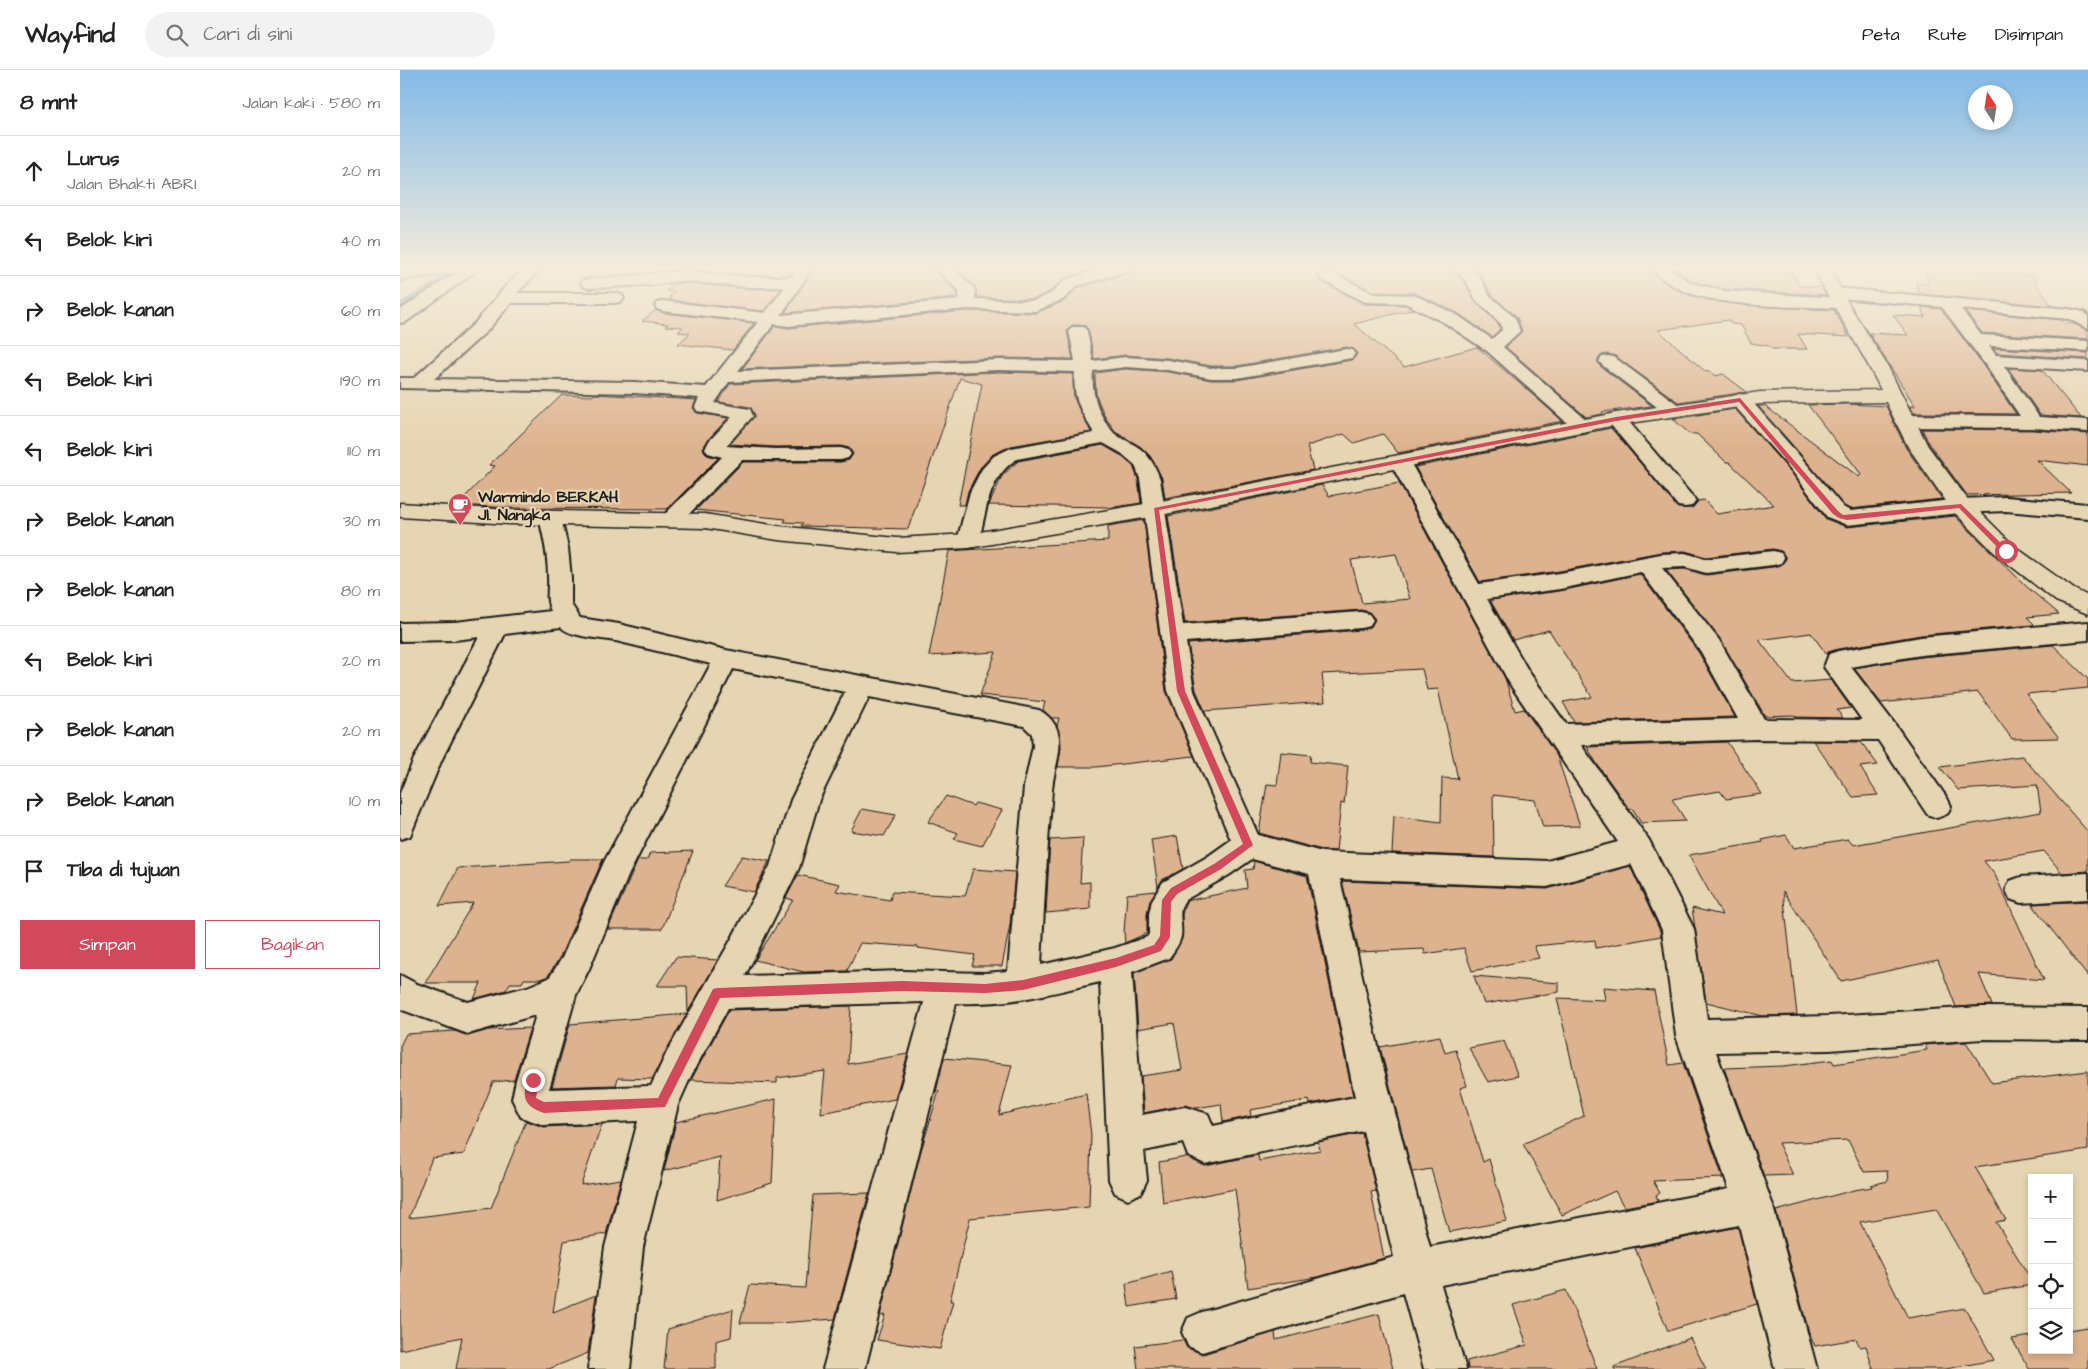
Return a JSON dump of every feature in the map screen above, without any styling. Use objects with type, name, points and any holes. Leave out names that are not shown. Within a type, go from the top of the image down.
[{"type":"street","points":[[409,384],[480,328]]},
{"type":"street","points":[[761,328],[711,393],[704,408],[743,413],[715,448],[719,452],[737,454],[841,454]]},
{"type":"street","points":[[1464,328],[1493,347],[1582,426]]},
{"type":"street","points":[[1493,347],[1511,331],[1512,328]]},
{"type":"street","points":[[1854,328],[1878,365],[1904,421],[1922,454],[1961,506],[2006,551],[2065,595],[2088,606]]},
{"type":"street","points":[[1966,328],[2033,422]]},
{"type":"street","points":[[1078,331],[1086,367],[1083,384],[1086,403],[1106,437],[1128,449],[1144,462],[1150,479],[1156,509],[1181,691],[1248,845]]},
{"type":"street","points":[[1976,340],[2088,346]]},
{"type":"street","points":[[724,377],[999,365],[1086,367],[1126,362],[1168,365],[1211,373],[1237,373],[1346,354]]},
{"type":"street","points":[[1991,360],[2088,366]]},
{"type":"street","points":[[1608,361],[1673,410]]},
{"type":"street","points":[[409,384],[593,386],[711,393]]},
{"type":"street","points":[[400,510],[510,517],[705,521],[778,534],[897,544],[968,541],[1156,509],[1616,419],[1673,410],[1740,400],[1778,397],[1893,396]]},
{"type":"street","points":[[1740,400],[1841,517],[1847,518],[1961,506],[2006,504],[2088,512]]},
{"type":"street","points":[[1616,419],[1685,501]]},
{"type":"street","points":[[1904,421],[2033,422],[2088,426]]},
{"type":"street","points":[[968,541],[981,488],[1002,458],[1011,454],[1106,437]]},
{"type":"street","points":[[671,519],[737,454]]},
{"type":"street","points":[[1400,462],[1520,679],[1639,849],[1678,929],[1693,1036],[1753,1203],[1796,1369]]},
{"type":"street","points":[[550,518],[560,570],[559,604],[566,618],[573,625],[619,633],[726,659],[1030,717],[1037,721],[1045,732],[1046,746],[1038,788],[1023,985]]},
{"type":"street","points":[[1474,593],[1560,581],[1661,561],[1685,560],[1706,566],[1773,558]]},
{"type":"street","points":[[1646,564],[1710,646],[1742,701],[1756,730]]},
{"type":"street","points":[[400,632],[455,632],[566,618]]},
{"type":"street","points":[[1174,634],[1361,620]]},
{"type":"street","points":[[400,827],[428,759],[497,626]]},
{"type":"street","points":[[1937,806],[1885,730],[1837,667],[1838,660],[1921,646],[2088,630]]},
{"type":"street","points":[[661,1103],[544,1108],[534,1104],[530,1099],[533,1080],[561,989],[615,872],[726,659]]},
{"type":"street","points":[[609,1369],[624,1247],[661,1103],[784,868],[805,800],[861,686]]},
{"type":"street","points":[[1560,735],[1756,730],[1885,730]]},
{"type":"street","points":[[1248,845],[1322,865],[1547,874],[1639,849]]},
{"type":"street","points":[[717,993],[902,986],[985,988],[1023,985],[1116,963],[1158,948],[1165,937],[1166,900],[1174,891],[1218,866],[1248,845]]},
{"type":"street","points":[[1322,865],[1348,993],[1376,1111],[1415,1270],[1445,1369]]},
{"type":"street","points":[[2021,890],[2088,886]]},
{"type":"street","points":[[1116,963],[1128,1180]]},
{"type":"street","points":[[844,1369],[944,987]]},
{"type":"street","points":[[400,992],[468,1018],[528,1003],[561,989]]},
{"type":"street","points":[[1693,1036],[1829,1033],[1982,1022],[2088,1024]]},
{"type":"street","points":[[1126,1138],[1185,1125],[1195,1127],[1201,1143],[1205,1146],[1376,1111]]},
{"type":"street","points":[[1202,1332],[1415,1270],[1753,1203]]},
{"type":"building","points":[[682,328],[750,328],[733,350],[678,344],[690,333],[678,332]]},
{"type":"building","points":[[774,328],[1070,328],[1067,331],[1073,359],[999,358],[742,369]]},
{"type":"building","points":[[1086,328],[1358,328],[1404,367],[1477,347],[1563,421],[1398,453],[1383,434],[1354,443],[1344,434],[1307,446],[1313,470],[1165,498],[1162,478],[1150,456],[1141,447],[1116,432],[1105,417],[1096,395],[1095,373],[1126,369],[1168,372],[1211,380],[1237,380],[1352,360],[1357,354],[1354,349],[1346,347],[1237,366],[1211,366],[1168,358],[1126,355],[1094,359]]},
{"type":"building","points":[[1479,328],[1500,328],[1492,337]]},
{"type":"building","points":[[1521,328],[1675,328],[1658,330],[1706,372],[1709,371],[1715,376],[1723,374],[1747,392],[1678,402],[1615,356],[1608,354],[1602,355],[1598,360],[1600,366],[1652,406],[1602,412],[1603,414],[1586,417],[1506,347],[1522,331]]},
{"type":"building","points":[[1742,328],[1844,328],[1849,337],[1798,334],[1807,349],[1772,349],[1769,346],[1751,343]]},
{"type":"building","points":[[1902,328],[1955,328],[2016,414],[1914,413],[1910,406],[1915,406],[1869,333],[1908,335]]},
{"type":"building","points":[[1978,328],[2082,328],[2088,333],[2088,339],[1982,333]]},
{"type":"building","points":[[1993,348],[2088,353],[2088,359],[1997,353]]},
{"type":"building","points":[[2008,368],[2042,370],[2081,418],[2040,415]]},
{"type":"building","points":[[999,372],[1073,374],[1074,398],[1091,432],[1011,446],[993,454],[980,468],[968,491],[965,505],[958,505],[982,384],[960,378],[908,529],[801,526],[803,523],[784,522],[786,519],[696,510],[743,462],[841,462],[849,460],[853,454],[849,448],[841,446],[775,447],[730,444],[755,415],[750,407],[718,402],[730,384]]},
{"type":"building","points":[[595,394],[696,400],[693,408],[697,413],[728,418],[703,448],[707,455],[718,458],[667,509],[510,508],[457,505],[495,466],[489,465],[562,395],[592,396]]},
{"type":"building","points":[[1808,405],[1886,406],[1906,448],[1942,499],[1850,509],[1844,506],[1758,406],[1765,406],[1859,477],[1861,474]]},
{"type":"building","points":[[1735,409],[1791,472],[1826,519],[1847,527],[1955,516],[2027,587],[2059,614],[2027,617],[2034,624],[2032,625],[1921,635],[1838,649],[1828,652],[1827,655],[1811,633],[1759,640],[1792,683],[1831,680],[1851,708],[1837,710],[1843,718],[1796,717],[1794,715],[1765,716],[1720,639],[1666,570],[1685,569],[1706,575],[1773,567],[1781,565],[1786,559],[1781,551],[1773,549],[1706,557],[1685,551],[1661,552],[1560,571],[1480,582],[1415,467],[1611,428],[1678,508],[1692,508],[1698,501],[1704,500],[1717,514],[1774,505],[1697,434],[1690,434],[1673,419]]},
{"type":"building","points":[[1922,429],[2033,430],[2088,434],[2088,466],[2037,460],[2071,493],[1967,495],[1930,445]]},
{"type":"building","points":[[1103,445],[1120,455],[1133,466],[1138,479],[1141,503],[1108,508],[989,505],[1002,476],[1018,461]]},
{"type":"building","points":[[1399,483],[1505,678],[1515,711],[1524,709],[1557,756],[1580,826],[1543,827],[1535,800],[1493,795],[1494,857],[1392,853],[1394,816],[1441,822],[1442,778],[1458,779],[1438,689],[1427,690],[1422,669],[1322,674],[1325,702],[1205,711],[1196,690],[1188,644],[1361,630],[1371,627],[1375,619],[1369,612],[1361,610],[1185,623],[1168,516],[1322,485],[1329,496]],"holes":[[[1396,554],[1410,599],[1362,603],[1351,560]]]},
{"type":"building","points":[[1144,520],[1166,691],[1194,756],[1096,767],[1058,767],[1061,747],[1057,726],[1059,718],[1052,718],[1043,710],[1045,702],[980,695],[996,652],[929,656],[949,551],[1108,541],[1108,526]]},
{"type":"building","points":[[1640,574],[1699,653],[1735,717],[1574,722],[1563,702],[1592,697],[1549,630],[1513,640],[1490,600],[1560,591]]},
{"type":"building","points":[[2053,645],[2088,679],[2088,688],[2026,694],[2059,738],[2012,739],[1978,692],[1881,703],[1854,668],[1921,657]]},
{"type":"building","points":[[1813,741],[1861,742],[1878,765],[1860,767],[1878,795],[1853,797]]},
{"type":"building","points":[[1727,742],[1762,794],[1726,799],[1720,791],[1672,799],[1686,821],[1641,823],[1633,809],[1630,810],[1597,764],[1587,747]]},
{"type":"building","points":[[1281,752],[1311,755],[1310,762],[1348,766],[1344,804],[1341,803],[1336,851],[1322,850],[1259,833],[1267,784],[1277,785]]},
{"type":"building","points":[[2022,756],[2088,832],[2088,871],[2062,873],[2044,851],[1984,861],[1995,875],[2044,980],[1979,974],[1992,1005],[1956,1007],[1938,960],[1841,981],[1783,891],[1797,1015],[1763,1016],[1706,1002],[1692,908],[1722,915],[1689,855],[1763,842],[1762,840],[1786,835],[1794,848],[1848,839],[1853,845],[2041,812],[2037,785],[1958,790],[1940,767]]},
{"type":"building","points":[[946,796],[973,806],[975,803],[1002,810],[982,846],[954,839],[958,833],[928,822]]},
{"type":"building","points":[[862,809],[896,815],[884,836],[851,831]]},
{"type":"building","points":[[1177,836],[1183,869],[1162,880],[1158,887],[1151,840]]},
{"type":"building","points":[[1083,838],[1080,883],[1090,882],[1090,909],[1046,913],[1050,840]]},
{"type":"building","points":[[693,851],[662,929],[608,929],[638,860],[647,860],[650,853]]},
{"type":"building","points":[[742,856],[769,861],[754,892],[722,886]]},
{"type":"building","points":[[570,859],[603,859],[560,957],[548,976],[541,979],[524,979],[522,983],[510,983],[506,990],[474,999],[481,983],[425,983],[473,903],[439,906],[458,868],[569,861]]},
{"type":"building","points":[[1254,861],[1307,876],[1353,1096],[1310,1104],[1309,1100],[1250,1110],[1251,1116],[1223,1122],[1221,1104],[1196,1108],[1185,1105],[1144,1113],[1141,1076],[1182,1070],[1174,1023],[1138,1029],[1134,973],[1171,959],[1182,939],[1182,914],[1186,901],[1247,888],[1245,870],[1253,869]]},
{"type":"building","points":[[1630,866],[1661,936],[1596,948],[1595,940],[1534,946],[1539,958],[1472,971],[1464,948],[1425,954],[1424,949],[1359,952],[1342,881],[1547,889]]},
{"type":"building","points":[[973,869],[1015,872],[1010,925],[1002,966],[972,966],[975,955],[919,947],[860,943],[847,971],[804,972],[755,960],[793,900],[786,898],[798,875],[840,884],[836,891],[890,900],[892,892],[965,896]]},
{"type":"building","points":[[1156,891],[1150,900],[1147,914],[1147,933],[1125,943],[1127,894]]},
{"type":"building","points":[[2088,901],[2088,977],[2032,904]]},
{"type":"building","points":[[676,957],[718,960],[688,1012],[687,986],[657,986]]},
{"type":"building","points":[[1474,976],[1559,983],[1559,992],[1484,1004]]},
{"type":"building","points":[[1603,987],[1654,991],[1669,1065],[1683,1063],[1723,1178],[1653,1181],[1660,1193],[1656,1195],[1658,1201],[1624,1207],[1615,1191],[1562,1215],[1523,1144],[1584,1116],[1557,998],[1605,1000]]},
{"type":"building","points":[[851,1006],[848,1064],[908,1054],[895,1099],[821,1113],[825,1071],[777,1078],[777,1083],[691,1080],[729,1010]]},
{"type":"building","points":[[687,1014],[652,1079],[618,1078],[616,1085],[552,1087],[570,1024]]},
{"type":"building","points":[[530,1028],[514,1080],[493,1082],[464,1154],[432,1158],[409,1218],[491,1208],[526,1121],[544,1127],[602,1124],[581,1185],[621,1179],[606,1234],[564,1241],[553,1312],[596,1295],[588,1353],[549,1369],[456,1369],[462,1337],[400,1350],[400,1046],[406,1034],[455,1031],[468,1036],[488,1030]]},
{"type":"building","points":[[1440,1036],[1445,1053],[1456,1050],[1467,1086],[1460,1088],[1483,1162],[1489,1159],[1507,1221],[1449,1232],[1431,1169],[1412,1172],[1380,1047]]},
{"type":"building","points":[[1504,1041],[1518,1076],[1488,1082],[1469,1048]]},
{"type":"building","points":[[1966,1042],[1992,1083],[2088,1071],[2088,1150],[1975,1167],[2006,1220],[1996,1222],[2028,1274],[2028,1286],[1984,1293],[1936,1209],[1860,1222],[1908,1318],[1965,1308],[1994,1360],[1946,1369],[1873,1369],[1866,1346],[1860,1347],[1856,1339],[1815,1346],[1810,1336],[1776,1211],[1872,1187],[1871,1185],[1888,1181],[1887,1171],[1864,1172],[1848,1140],[1778,1143],[1793,1175],[1764,1176],[1724,1068],[1784,1066],[1832,1060],[1834,1064],[1927,1050],[1925,1045]]},
{"type":"building","points":[[944,1058],[1012,1065],[999,1115],[1086,1094],[1091,1135],[1089,1207],[970,1218],[950,1301],[953,1301],[940,1349],[877,1340],[885,1315],[880,1316],[920,1154],[939,1091],[936,1092]]},
{"type":"building","points":[[776,1099],[772,1183],[717,1200],[720,1157],[664,1171],[676,1122]]},
{"type":"building","points":[[1362,1133],[1376,1191],[1371,1192],[1384,1258],[1318,1277],[1248,1288],[1235,1189],[1163,1203],[1159,1162],[1186,1157],[1205,1166],[1258,1155],[1259,1161],[1320,1150],[1318,1142]]},
{"type":"building","points":[[869,1193],[835,1319],[779,1323],[740,1323],[750,1285],[805,1288],[813,1195]]},
{"type":"building","points":[[1738,1227],[1757,1304],[1668,1331],[1635,1248]]},
{"type":"building","points":[[1171,1271],[1176,1299],[1129,1307],[1126,1284]]},
{"type":"building","points":[[1566,1290],[1597,1369],[1468,1369],[1467,1361],[1527,1345],[1513,1305]]},
{"type":"building","points":[[733,1309],[731,1337],[716,1341],[716,1369],[664,1369],[668,1329]]},
{"type":"building","points":[[1379,1314],[1393,1369],[1138,1369],[1135,1346],[1183,1340],[1187,1348],[1203,1354],[1275,1332],[1276,1340]]},
{"type":"building","points":[[2088,1327],[2088,1369],[2029,1369],[2012,1339],[2028,1337],[2028,1354],[2073,1354],[2073,1329]]},
{"type":"building","points":[[1690,1338],[1706,1369],[1614,1369],[1614,1367]]},
{"type":"place","name":"Warmindo BERKAH Jl. Nangka","points":[[460,526]]},
{"type":"route","points":[[533,1080],[530,1099],[534,1104],[544,1108],[661,1103],[679,1064],[717,993],[902,986],[985,988],[1023,985],[1116,963],[1158,948],[1165,937],[1164,914],[1166,900],[1174,891],[1218,866],[1248,845],[1181,691],[1156,509],[1616,419],[1740,400],[1841,517],[1847,518],[1961,506],[2006,551]]}]
